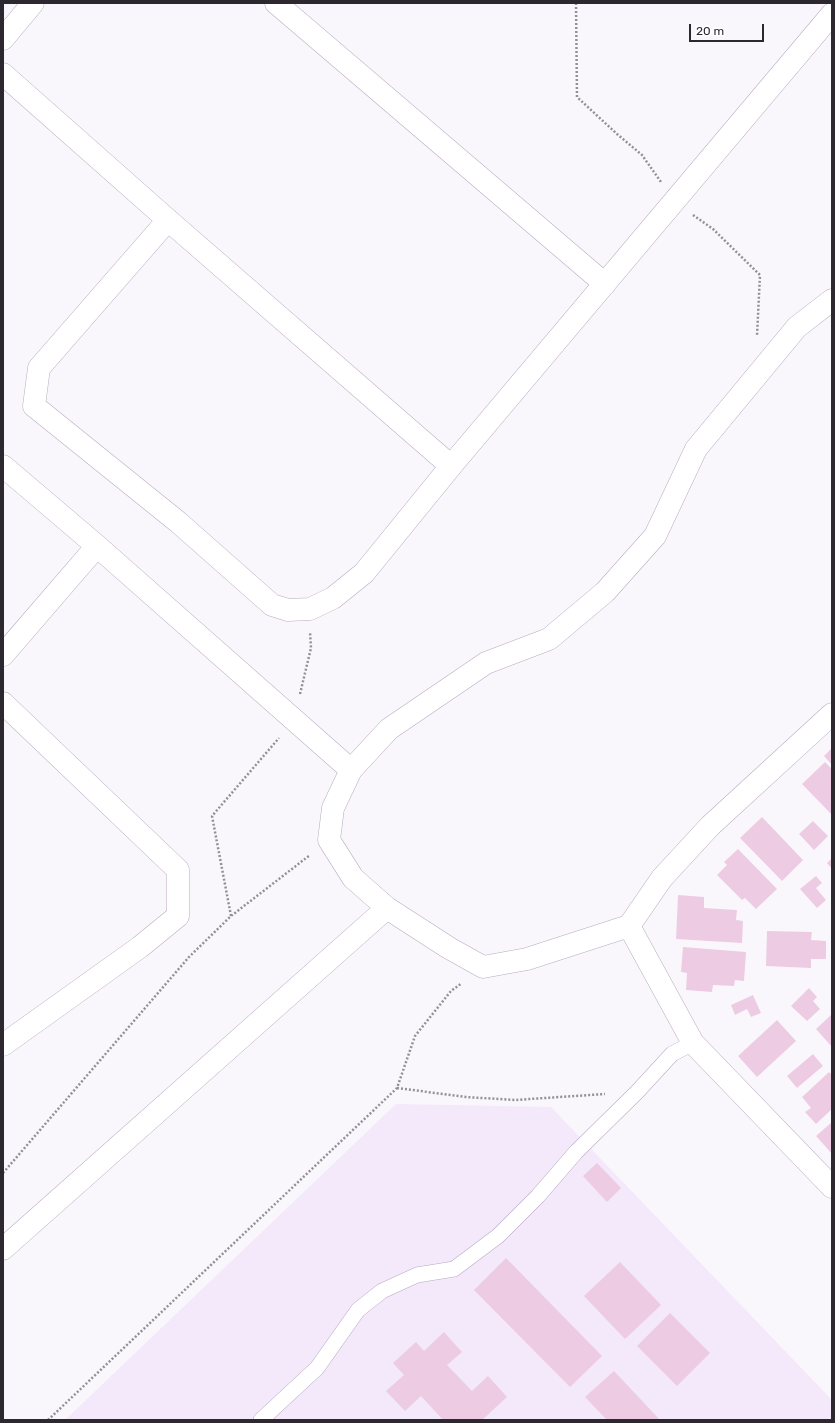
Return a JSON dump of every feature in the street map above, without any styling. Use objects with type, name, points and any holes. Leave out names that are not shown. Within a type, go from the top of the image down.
[{"type":"street","points":[[3,39],[33,3]]},
{"type":"street","points":[[276,3],[605,284]]},
{"type":"street","points":[[168,220],[39,368],[34,406],[178,522],[272,605],[288,610],[310,609],[332,598],[364,573],[451,466],[832,14]]},
{"type":"street","points":[[3,74],[168,220],[451,466]]},
{"type":"street","points":[[832,300],[797,326],[696,449],[655,536],[605,592],[549,639],[486,663],[389,729],[351,770],[333,808],[329,840],[353,878],[387,908],[449,948],[483,967],[528,959],[629,926],[662,878],[710,826],[832,714]]},
{"type":"street","points":[[3,466],[97,546],[351,770]]},
{"type":"street","points":[[3,655],[97,546]]},
{"type":"street","points":[[3,703],[178,870],[178,916],[140,947],[3,1045]]},
{"type":"street","points":[[3,1249],[387,908]]},
{"type":"street","points":[[629,926],[693,1043],[832,1187]]},
{"type":"lane","points":[[261,1420],[317,1368],[358,1310],[382,1291],[417,1275],[454,1269],[498,1236],[538,1196],[596,1131],[637,1092],[672,1054],[693,1043]]},
{"type":"path","points":[[231,916],[212,816],[295,720],[307,660],[311,648],[310,609]]},
{"type":"path","points":[[3,1173],[189,957],[231,916],[329,840]]},
{"type":"path","points":[[48,1420],[397,1088],[415,1036],[452,991],[483,967]]},
{"type":"path","points":[[397,1088],[466,1097],[515,1100],[637,1092]]},
{"type":"shaded area","points":[[396,1104],[551,1107],[832,1400],[832,1420],[65,1420]]},
{"type":"building","points":[[832,748],[832,765],[824,756]]},
{"type":"building","points":[[825,762],[832,769],[832,815],[802,784]]},
{"type":"building","points":[[762,817],[803,860],[782,881],[740,838]]},
{"type":"building","points":[[813,821],[828,836],[814,850],[799,834]]},
{"type":"building","points":[[738,849],[777,889],[756,909],[745,898],[742,900],[717,875],[727,865],[724,862]]},
{"type":"building","points":[[832,858],[832,869],[827,863]]},
{"type":"building","points":[[816,876],[822,883],[816,888],[826,900],[817,908],[800,889]]},
{"type":"building","points":[[678,895],[704,897],[704,908],[737,910],[736,920],[743,921],[742,943],[676,939]]},
{"type":"building","points":[[767,931],[812,932],[811,940],[826,941],[826,959],[811,959],[811,968],[766,966]]},
{"type":"building","points":[[683,947],[746,952],[744,981],[735,980],[734,986],[713,985],[712,992],[686,990],[687,973],[681,972]]},
{"type":"building","points":[[809,988],[817,997],[813,1001],[820,1009],[807,1021],[791,1006]]},
{"type":"building","points":[[753,995],[761,1013],[751,1017],[747,1009],[735,1015],[731,1005]]},
{"type":"building","points":[[832,1014],[832,1047],[816,1029]]},
{"type":"building","points":[[777,1020],[796,1041],[757,1077],[738,1056]]},
{"type":"building","points":[[813,1054],[823,1066],[797,1088],[787,1076]]},
{"type":"building","points":[[829,1072],[832,1075],[832,1109],[816,1124],[805,1112],[811,1108],[802,1097]]},
{"type":"building","points":[[832,1122],[832,1154],[816,1136]]},
{"type":"building","points":[[597,1163],[621,1188],[607,1202],[583,1176]]},
{"type":"building","points":[[506,1258],[602,1356],[570,1387],[474,1290]]},
{"type":"building","points":[[620,1262],[661,1305],[625,1339],[584,1296]]},
{"type":"building","points":[[670,1313],[710,1353],[677,1386],[637,1346]]},
{"type":"building","points":[[444,1332],[462,1352],[447,1365],[472,1391],[488,1376],[507,1397],[482,1420],[443,1420],[421,1396],[405,1411],[386,1391],[404,1375],[393,1363],[416,1342],[424,1351]]},
{"type":"building","points":[[614,1371],[660,1420],[607,1420],[585,1397]]}]
